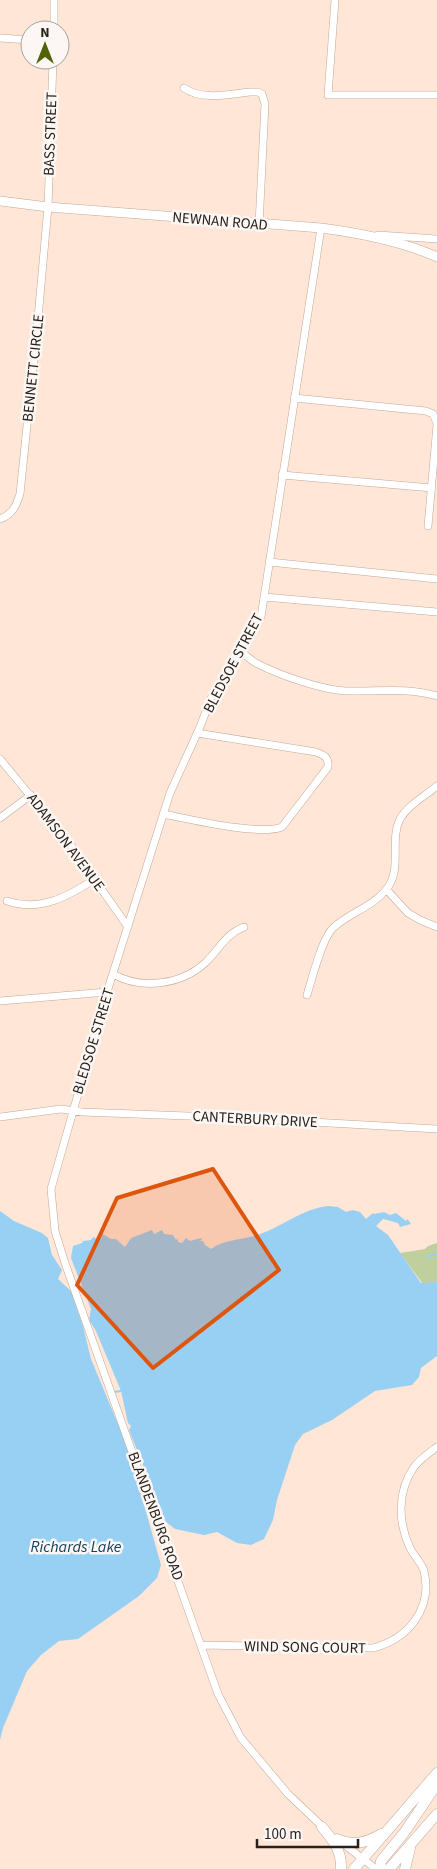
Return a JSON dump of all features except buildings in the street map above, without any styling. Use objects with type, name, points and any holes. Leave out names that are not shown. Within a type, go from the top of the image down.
[{"type":"highway","points":[[354,1869],[365,1864],[390,1827],[437,1773]]},
{"type":"highway","points":[[380,1869],[381,1861],[404,1833],[437,1784]]},
{"type":"highway","points":[[389,1869],[437,1814]]},
{"type":"highway","points":[[322,1827],[339,1850],[342,1860],[341,1869]]},
{"type":"highway","points":[[337,1839],[353,1844],[362,1843],[371,1840],[390,1827]]},
{"type":"highway","points":[[405,1869],[407,1856],[414,1840]]},
{"type":"main road","name":"NEWNAN ROAD","points":[[0,201],[48,207],[259,225],[321,228],[389,241],[437,257]]},
{"type":"street","points":[[54,0],[54,20]]},
{"type":"street","points":[[335,0],[328,95],[437,95]]},
{"type":"street","points":[[0,38],[20,39]]},
{"type":"street","name":"BASS STREET","points":[[48,207],[53,70]]},
{"type":"street","points":[[184,88],[200,96],[258,92],[262,94],[265,104],[259,225]]},
{"type":"street","name":"BENNETT CIRCLE","points":[[0,519],[14,510],[20,494],[48,207]]},
{"type":"street","name":"BLEDSOE STREET","points":[[73,1110],[107,992],[170,793],[211,698],[261,617],[321,228]]},
{"type":"street","points":[[354,233],[437,239]]},
{"type":"street","points":[[294,398],[426,411],[433,414],[437,424],[428,526]]},
{"type":"street","points":[[282,475],[432,488]]},
{"type":"street","points":[[269,562],[437,579]]},
{"type":"street","points":[[264,597],[437,612]]},
{"type":"street","points":[[240,651],[256,663],[275,672],[321,686],[344,691],[404,690],[437,696]]},
{"type":"street","points":[[163,814],[223,825],[266,831],[274,830],[282,826],[328,767],[329,761],[325,756],[316,752],[197,733]]},
{"type":"street","name":"ADAMSON AVENUE","points":[[0,759],[70,844],[128,927]]},
{"type":"street","points":[[307,996],[326,938],[332,928],[373,902],[386,889],[395,867],[396,834],[399,821],[406,812],[437,786]]},
{"type":"street","points":[[0,818],[31,795]]},
{"type":"street","points":[[7,902],[18,905],[33,905],[55,902],[95,879]]},
{"type":"street","points":[[386,889],[408,913],[437,927]]},
{"type":"street","points":[[113,974],[125,981],[140,983],[155,984],[174,980],[193,972],[204,964],[232,932],[244,927]]},
{"type":"street","points":[[0,1001],[107,992]]},
{"type":"street","name":"CANTERBURY DRIVE","points":[[0,1117],[62,1109],[437,1129]]},
{"type":"street","name":"BLANDENBURG ROAD","points":[[73,1110],[51,1189],[55,1231],[218,1694],[242,1738],[288,1794],[322,1827],[365,1864],[376,1869]]},
{"type":"street","name":"WIND SONG COURT","points":[[201,1645],[373,1648],[386,1645],[410,1628],[420,1613],[425,1584],[424,1570],[411,1549],[402,1526],[400,1511],[402,1497],[404,1485],[414,1467],[437,1447]]},
{"type":"highlighted area","points":[[213,1169],[279,1270],[153,1368],[77,1285],[117,1198]]},
{"type":"green space","points":[[437,1243],[437,1282],[423,1284],[400,1253],[425,1249]]},
{"type":"water","points":[[329,1206],[338,1207],[346,1212],[353,1210],[360,1212],[366,1219],[373,1213],[384,1212],[390,1215],[396,1213],[406,1221],[407,1219],[409,1221],[411,1224],[400,1227],[398,1223],[383,1219],[376,1226],[388,1235],[421,1283],[437,1282],[437,1356],[421,1368],[419,1377],[412,1385],[375,1391],[332,1420],[303,1434],[295,1445],[277,1500],[273,1520],[264,1539],[251,1545],[237,1543],[217,1532],[204,1535],[175,1529],[165,1521],[129,1430],[131,1426],[128,1423],[121,1391],[96,1331],[89,1320],[91,1309],[71,1258],[73,1246],[83,1241],[91,1240],[93,1237],[98,1239],[101,1233],[111,1239],[116,1239],[125,1247],[131,1238],[152,1230],[154,1234],[162,1230],[164,1234],[173,1235],[176,1240],[178,1238],[178,1242],[182,1243],[186,1238],[190,1241],[201,1238],[202,1240],[199,1241],[203,1241],[211,1249],[226,1242],[264,1233],[300,1215]]},
{"type":"water","name":"Richards Lake","points":[[0,1211],[14,1221],[42,1233],[48,1238],[52,1255],[62,1270],[58,1279],[71,1291],[83,1326],[91,1359],[123,1436],[161,1565],[157,1578],[139,1596],[78,1639],[59,1641],[41,1655],[27,1671],[3,1728],[0,1740]]},
{"type":"waterway","points":[[427,1257],[437,1254]]},
{"type":"waterway","points":[[114,1392],[121,1391]]}]
